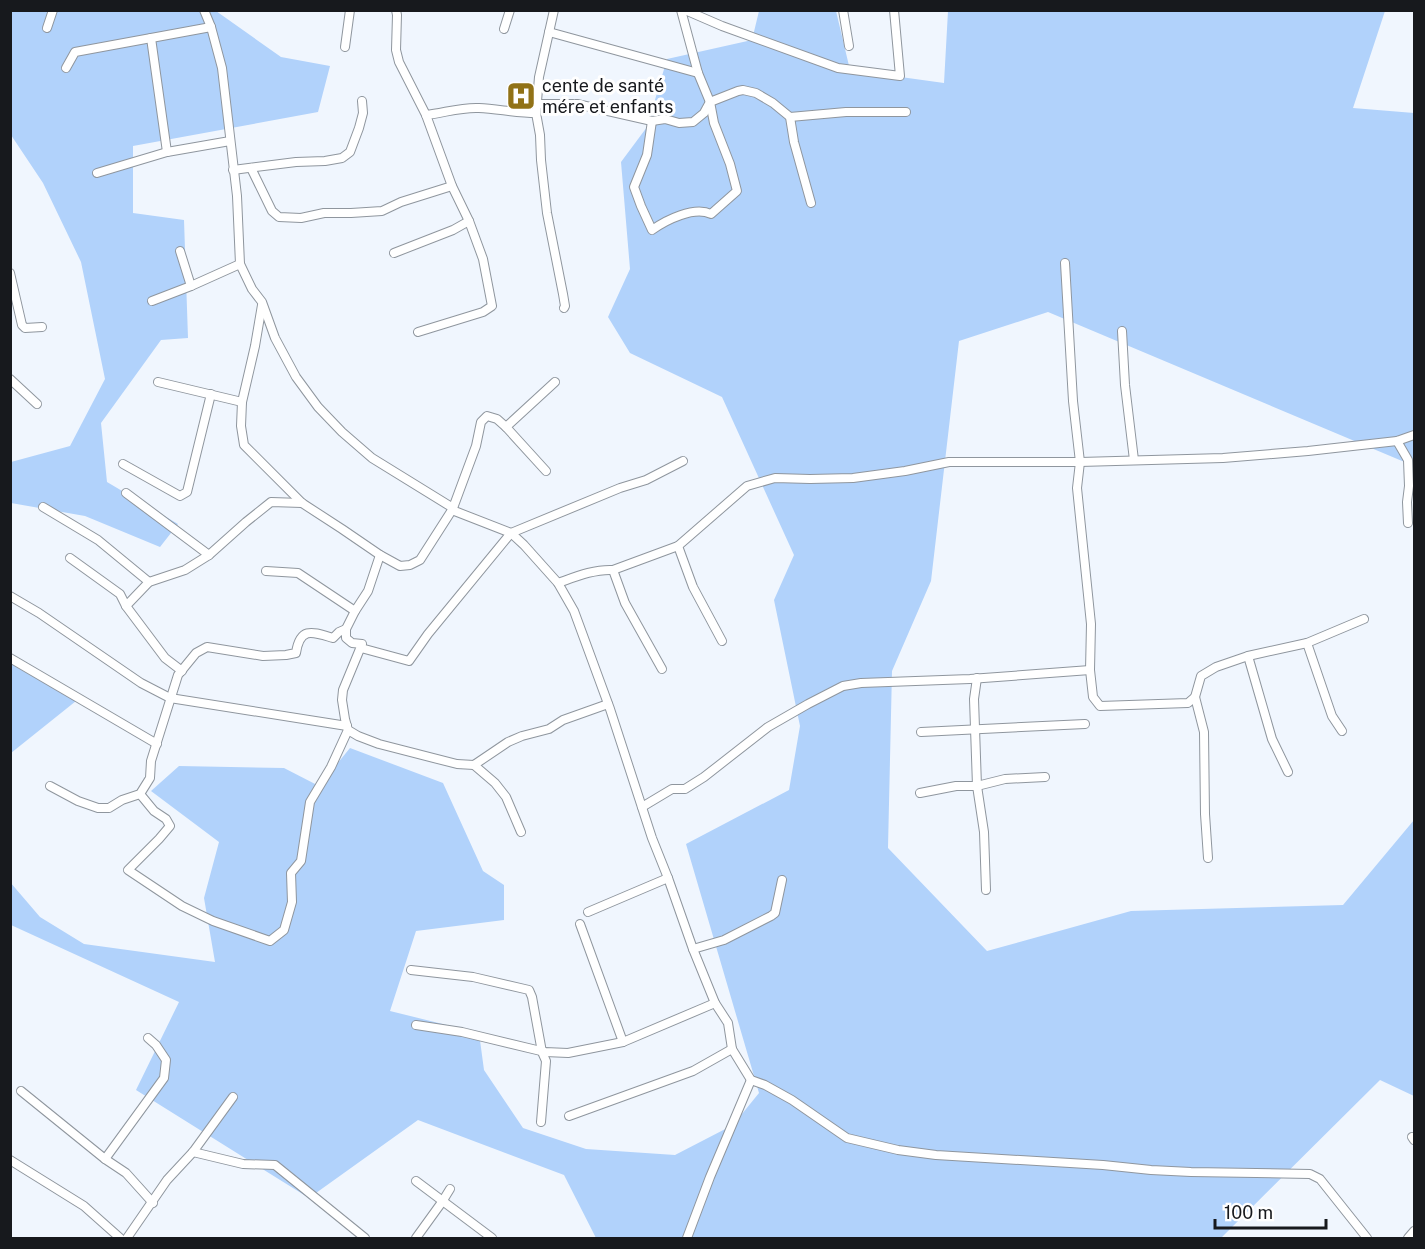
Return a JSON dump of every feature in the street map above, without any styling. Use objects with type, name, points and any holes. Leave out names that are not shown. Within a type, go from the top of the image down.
[{"type":"street","points":[[47,28],[53,10]]},
{"type":"street","points":[[204,10],[222,68],[237,196],[240,264],[252,289],[262,302],[275,338],[296,377],[318,406],[342,432],[372,458],[453,509],[511,533],[558,583],[582,629],[652,838],[693,949],[715,1003],[728,1023],[732,1049],[751,1080],[792,1100],[846,1138],[898,1150],[936,1155],[1161,1170],[1310,1174],[1320,1179],[1366,1239]]},
{"type":"street","points":[[345,47],[350,10]]},
{"type":"street","points":[[396,10],[396,50],[399,62],[426,116],[483,260],[492,306],[483,312],[418,332]]},
{"type":"street","points":[[504,29],[510,10]]},
{"type":"street","points":[[554,10],[539,77],[536,113],[547,213],[564,308]]},
{"type":"street","points":[[683,10],[838,68],[900,76],[894,10]]},
{"type":"street","points":[[652,121],[648,155],[634,187],[652,230],[663,222],[680,216],[705,211],[711,214],[737,191],[730,164],[714,123],[710,102],[698,73],[683,10]]},
{"type":"street","points":[[843,10],[849,46]]},
{"type":"street","points":[[66,68],[75,52],[211,27]]},
{"type":"street","points":[[549,32],[698,73]]},
{"type":"street","points":[[151,38],[167,152]]},
{"type":"street","points":[[537,104],[577,104],[652,121],[665,119],[679,123],[693,122],[704,113],[710,102],[738,91],[756,93],[790,117],[794,142],[811,203]]},
{"type":"street","points":[[233,170],[342,158],[350,152],[359,128],[363,114],[362,101]]},
{"type":"street","points":[[426,116],[478,108],[536,113]]},
{"type":"street","points":[[790,117],[846,112],[906,112]]},
{"type":"street","points":[[97,173],[167,152],[230,141]]},
{"type":"street","points":[[251,168],[272,211],[279,217],[301,218],[324,213],[382,211],[400,202],[452,186]]},
{"type":"street","points":[[394,253],[453,230],[468,221]]},
{"type":"street","points":[[180,251],[191,286]]},
{"type":"street","points":[[152,301],[240,264]]},
{"type":"street","points":[[1065,264],[1073,400],[1080,462],[1077,488],[1091,624],[1090,670],[1093,697],[1100,706],[1188,703],[1195,697]]},
{"type":"street","points":[[10,273],[22,325],[25,328],[42,327]]},
{"type":"street","points":[[262,302],[242,402],[241,426],[244,445],[302,503],[380,555],[400,566],[410,565],[420,560],[453,509],[476,446],[481,422],[487,416],[493,417],[506,427],[546,471]]},
{"type":"street","points":[[1122,331],[1125,385],[1134,460]]},
{"type":"street","points":[[10,379],[37,404]]},
{"type":"street","points":[[158,382],[242,402]]},
{"type":"street","points":[[506,427],[555,382]]},
{"type":"street","points":[[123,464],[180,495],[187,492],[211,394]]},
{"type":"street","points":[[558,583],[589,573],[613,570],[678,546],[747,486],[775,478],[853,478],[949,462],[1080,462],[1223,458],[1397,441],[1414,435]]},
{"type":"street","points":[[1397,441],[1408,460],[1408,523]]},
{"type":"street","points":[[361,648],[409,661],[428,634],[511,533],[646,480],[682,461]]},
{"type":"street","points":[[126,493],[209,555]]},
{"type":"street","points":[[126,606],[149,582],[185,570],[209,555],[271,502],[302,503]]},
{"type":"street","points":[[44,507],[99,540],[149,582]]},
{"type":"street","points":[[678,546],[693,586],[722,641]]},
{"type":"street","points":[[140,794],[154,810],[166,819],[170,826],[128,870],[182,906],[213,921],[270,941],[284,930],[292,902],[291,873],[301,861],[310,802],[331,766],[348,728],[342,700],[343,690],[362,644],[352,643],[346,638],[346,629],[368,591],[380,555]]},
{"type":"street","points":[[70,558],[120,594],[126,606],[165,658],[182,671]]},
{"type":"street","points":[[613,570],[625,603],[662,669]]},
{"type":"street","points":[[266,571],[298,573],[355,611]]},
{"type":"street","points":[[10,596],[39,613],[141,683],[170,698],[348,728],[358,736],[379,744],[457,764],[474,765],[495,783],[506,797],[520,832]]},
{"type":"street","points":[[1208,858],[1204,732],[1195,697],[1201,676],[1216,667],[1248,656],[1307,643],[1364,619]]},
{"type":"street","points":[[50,786],[78,801],[98,808],[109,808],[122,800],[140,794],[150,778],[151,761],[178,675],[196,653],[207,647],[262,656],[286,655],[296,653],[297,643],[310,632],[333,638],[346,629]]},
{"type":"street","points":[[1307,643],[1332,716],[1342,730]]},
{"type":"street","points":[[1248,656],[1272,739],[1288,772]]},
{"type":"street","points":[[10,658],[157,744]]},
{"type":"street","points":[[642,807],[672,789],[685,789],[768,727],[843,686],[861,683],[1090,670]]},
{"type":"street","points":[[977,678],[974,699],[977,786],[984,832],[986,890]]},
{"type":"street","points":[[474,765],[508,742],[549,729],[563,720],[608,704]]},
{"type":"street","points":[[921,732],[1085,724]]},
{"type":"street","points":[[920,793],[956,786],[977,786],[1005,779],[1045,777]]},
{"type":"street","points":[[588,912],[668,878]]},
{"type":"street","points":[[693,949],[724,940],[775,913],[782,880]]},
{"type":"street","points":[[580,924],[623,1042]]},
{"type":"street","points":[[411,970],[473,977],[529,990],[546,1061],[541,1122]]},
{"type":"street","points":[[416,1025],[462,1032],[542,1052],[568,1053],[623,1042],[715,1003]]},
{"type":"street","points":[[105,1160],[132,1119],[164,1078],[166,1060],[148,1038]]},
{"type":"street","points":[[569,1116],[693,1071],[732,1049]]},
{"type":"street","points":[[687,1239],[751,1080]]},
{"type":"street","points":[[21,1091],[105,1160],[126,1173],[153,1203]]},
{"type":"street","points":[[128,1239],[167,1180],[193,1152],[233,1097]]},
{"type":"street","points":[[193,1152],[243,1164],[274,1165],[365,1239]]},
{"type":"street","points":[[10,1160],[84,1206],[120,1239]]},
{"type":"street","points":[[416,1181],[492,1239]]},
{"type":"street","points":[[416,1239],[450,1189]]},
{"type":"street","points":[[1408,1239],[1414,1232]]},
{"type":"shaded area","points":[[10,11],[216,11],[281,57],[330,66],[318,112],[133,146],[133,213],[184,220],[188,338],[161,340],[101,423],[107,482],[178,524],[160,547],[85,516],[11,503],[11,462],[70,446],[105,379],[81,262],[43,183],[11,135]]},
{"type":"shaded area","points":[[759,11],[836,11],[850,70],[944,83],[948,11],[1385,11],[1353,108],[1414,113],[1414,466],[1048,312],[959,341],[931,581],[892,671],[888,848],[987,951],[1131,911],[1343,905],[1414,820],[1414,1096],[1380,1080],[1221,1238],[596,1238],[564,1175],[418,1120],[309,1198],[136,1090],[179,1002],[11,925],[10,882],[40,917],[84,944],[215,962],[204,898],[219,842],[151,791],[179,766],[284,768],[319,786],[350,748],[443,783],[483,871],[504,885],[504,920],[416,931],[390,1011],[479,1033],[484,1070],[523,1128],[586,1149],[675,1155],[733,1125],[759,1093],[686,844],[789,790],[800,726],[774,600],[794,555],[722,397],[630,353],[608,317],[630,269],[621,162],[647,127],[667,59],[752,40]]},
{"type":"shaded area","points":[[11,664],[76,701],[11,753]]},
{"type":"place","name":"cente de santé mére et enfants","points":[[521,96]]}]
